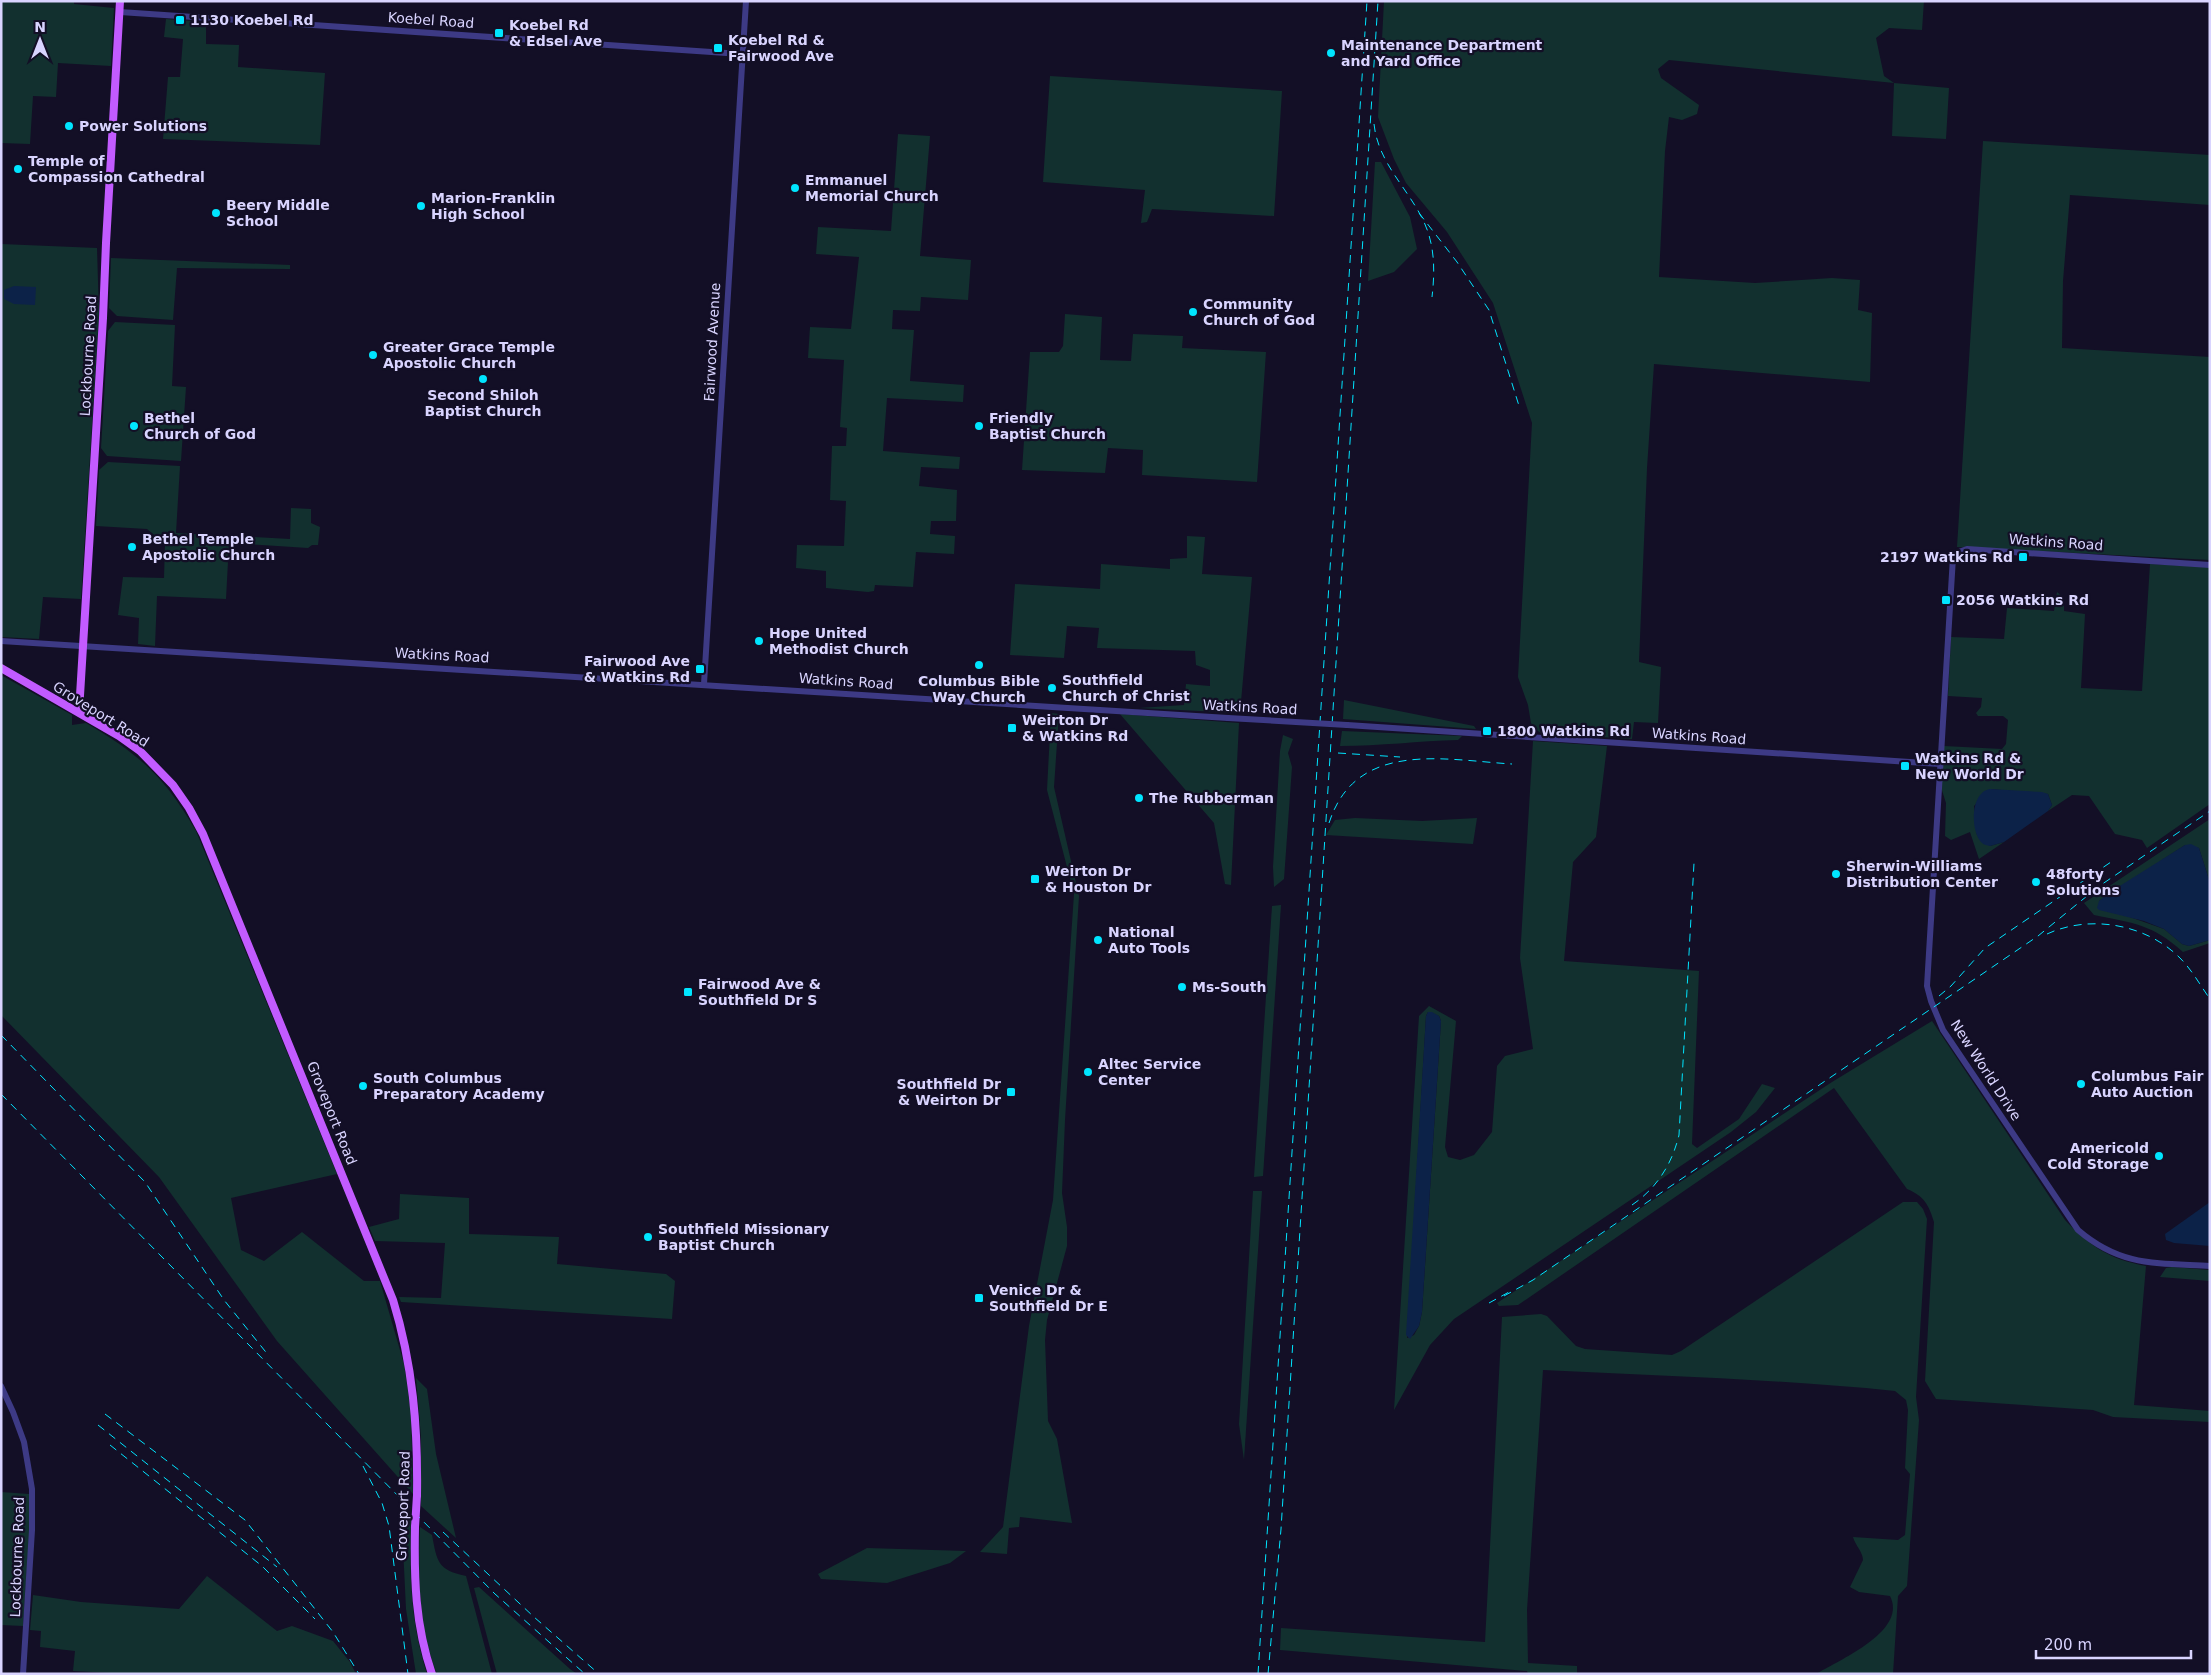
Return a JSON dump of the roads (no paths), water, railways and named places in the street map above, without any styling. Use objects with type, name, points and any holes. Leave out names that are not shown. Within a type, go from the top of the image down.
[{"type":"main road","name":"Lockbourne Road","points":[[78,712],[120,1]]},
{"type":"main road","name":"Groveport Road","points":[[1,668],[130,743],[161,771],[190,808],[211,852],[393,1300],[406,1349],[418,1438],[416,1606],[421,1636],[432,1674]]},
{"type":"street","name":"Fairwood Avenue","points":[[704,684],[746,1]]},
{"type":"street","name":"Koebel Road","points":[[120,12],[742,54]]},
{"type":"street","name":"Watkins Road","points":[[1,641],[704,684],[1940,764],[1953,557],[1956,553],[1967,549],[2210,565]]},
{"type":"street","name":"New World Drive","points":[[1940,764],[1927,986],[1943,1030],[2078,1230],[2102,1248],[2128,1259],[2210,1266]]},
{"type":"street","name":"Lockbourne Road","points":[[1,1386],[24,1442],[32,1489],[32,1530],[23,1674]]},
{"type":"water","points":[[14,286],[36,287],[35,305],[14,304],[4,299],[4,290]]},
{"type":"water","points":[[1990,789],[2042,792],[2048,794],[2052,805],[2048,811],[2004,842],[1990,846],[1986,845],[1978,838],[1975,830],[1974,813],[1979,797],[1983,792]]},
{"type":"water","points":[[2191,844],[2199,848],[2210,883],[2210,940],[2189,946],[2182,944],[2164,929],[2144,921],[2097,908],[2099,901],[2107,894],[2185,845]]},
{"type":"water","points":[[1428,1012],[1439,1016],[1441,1021],[1422,1312],[1419,1326],[1410,1339],[1406,1335],[1426,1016]]},
{"type":"water","points":[[2210,1202],[2210,1246],[2174,1243],[2166,1240],[2165,1234]]},
{"type":"railway","points":[[1258,1674],[1367,1]]},
{"type":"railway","points":[[1268,1674],[1281,1529],[1378,1]]},
{"type":"railway","points":[[1374,124],[1381,151],[1387,163],[1428,231],[1433,259],[1432,297]]},
{"type":"railway","points":[[1419,213],[1457,262],[1489,310],[1520,409]]},
{"type":"railway","points":[[1338,753],[1400,757]]},
{"type":"railway","points":[[1329,823],[1342,796],[1360,778],[1381,766],[1405,760],[1432,759],[1512,764]]},
{"type":"railway","points":[[2092,891],[2210,811]]},
{"type":"railway","points":[[1939,996],[1951,986],[1985,948],[2111,862]]},
{"type":"railway","points":[[1632,1205],[1656,1183],[1668,1165],[1679,1135],[1694,863]]},
{"type":"railway","points":[[1504,1296],[1533,1280],[2038,936],[2098,887]]},
{"type":"railway","points":[[2047,934],[2064,928],[2099,924],[2134,930],[2166,946],[2180,958],[2210,999]]},
{"type":"railway","points":[[1,1035],[145,1182],[224,1300],[269,1356]]},
{"type":"railway","points":[[1,1094],[495,1594],[585,1674]]},
{"type":"railway","points":[[1489,1303],[1509,1292]]},
{"type":"railway","points":[[105,1414],[245,1520],[333,1632],[359,1674]]},
{"type":"railway","points":[[98,1425],[277,1567]]},
{"type":"railway","points":[[110,1445],[262,1566],[315,1619]]},
{"type":"railway","points":[[363,1466],[382,1503],[389,1526],[408,1674]]},
{"type":"railway","points":[[443,1532],[534,1617],[599,1674]]},
{"type":"place","name":"1130 Koebel Rd","points":[[180,20]]},
{"type":"place","name":"Koebel Rd & Edsel Ave","points":[[499,33]]},
{"type":"place","name":"Koebel Rd & Fairwood Ave","points":[[718,48]]},
{"type":"place","name":"Maintenance Department and Yard Office","points":[[1331,53]]},
{"type":"place","name":"Power Solutions","points":[[69,126]]},
{"type":"place","name":"Temple of Compassion Cathedral","points":[[18,169]]},
{"type":"place","name":"Emmanuel Memorial Church","points":[[795,188]]},
{"type":"place","name":"Marion-Franklin High School","points":[[421,206]]},
{"type":"place","name":"Beery Middle School","points":[[216,213]]},
{"type":"place","name":"Community Church of God","points":[[1193,312]]},
{"type":"place","name":"Greater Grace Temple Apostolic Church","points":[[373,355]]},
{"type":"place","name":"Second Shiloh Baptist Church","points":[[483,379]]},
{"type":"place","name":"Bethel Church of God","points":[[134,426]]},
{"type":"place","name":"Friendly Baptist Church","points":[[979,426]]},
{"type":"place","name":"Bethel Temple Apostolic Church","points":[[132,547]]},
{"type":"place","name":"2197 Watkins Rd","points":[[2023,557]]},
{"type":"place","name":"2056 Watkins Rd","points":[[1946,600]]},
{"type":"place","name":"Hope United Methodist Church","points":[[759,641]]},
{"type":"place","name":"Columbus Bible Way Church","points":[[979,665]]},
{"type":"place","name":"Fairwood Ave & Watkins Rd","points":[[700,669]]},
{"type":"place","name":"Southfield Church of Christ","points":[[1052,688]]},
{"type":"place","name":"Weirton Dr & Watkins Rd","points":[[1012,728]]},
{"type":"place","name":"1800 Watkins Rd","points":[[1487,731]]},
{"type":"place","name":"Watkins Rd & New World Dr","points":[[1905,766]]},
{"type":"place","name":"The Rubberman","points":[[1139,798]]},
{"type":"place","name":"Sherwin-Williams Distribution Center","points":[[1836,874]]},
{"type":"place","name":"Weirton Dr & Houston Dr","points":[[1035,879]]},
{"type":"place","name":"48forty Solutions","points":[[2036,882]]},
{"type":"place","name":"National Auto Tools","points":[[1098,940]]},
{"type":"place","name":"Ms-South","points":[[1182,987]]},
{"type":"place","name":"Fairwood Ave & Southfield Dr S","points":[[688,992]]},
{"type":"place","name":"Altec Service Center","points":[[1088,1072]]},
{"type":"place","name":"Columbus Fair Auto Auction","points":[[2081,1084]]},
{"type":"place","name":"South Columbus Preparatory Academy","points":[[363,1086]]},
{"type":"place","name":"Southfield Dr & Weirton Dr","points":[[1011,1092]]},
{"type":"place","name":"Americold Cold Storage","points":[[2159,1156]]},
{"type":"place","name":"Southfield Missionary Baptist Church","points":[[648,1237]]},
{"type":"place","name":"Venice Dr & Southfield Dr E","points":[[979,1298]]}]
